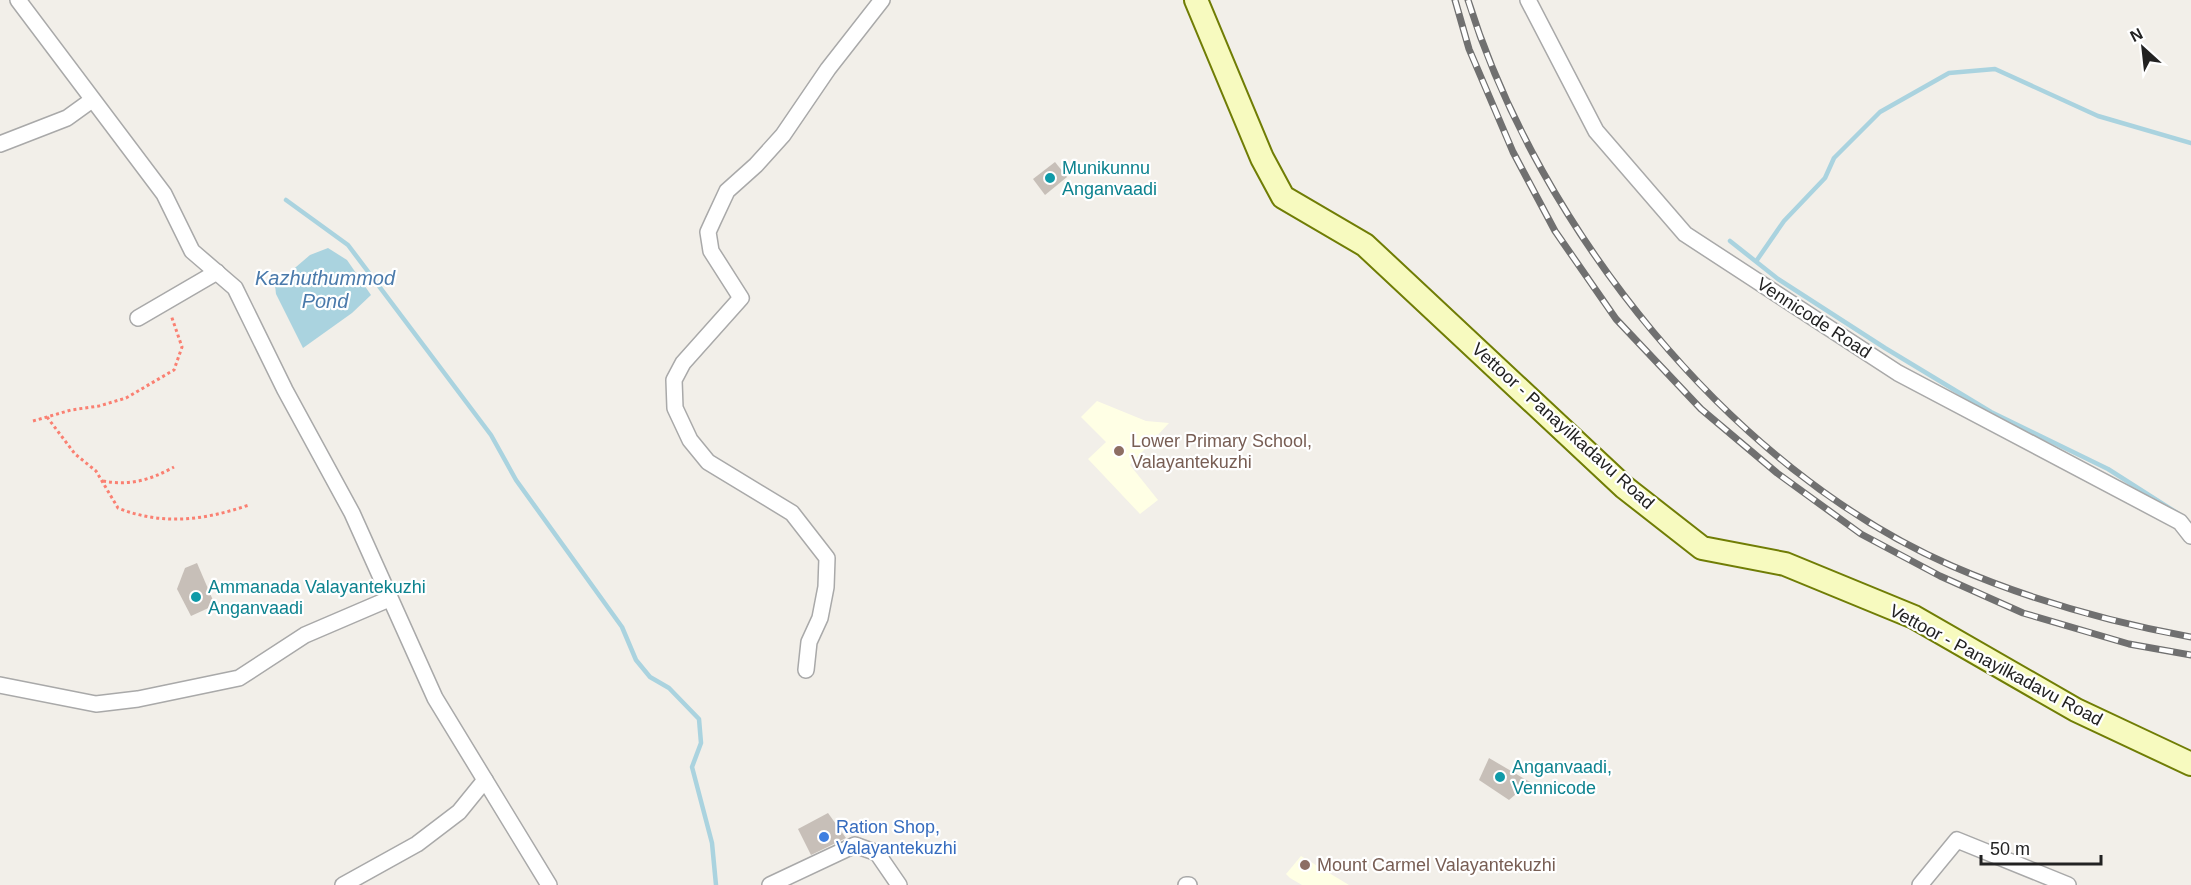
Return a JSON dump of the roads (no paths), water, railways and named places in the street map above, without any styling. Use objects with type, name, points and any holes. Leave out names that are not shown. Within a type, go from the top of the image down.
[{"type":"main road","name":"Vettoor - Panayilkadavu Road","points":[[1196,0],[1262,158],[1283,197],[1365,245],[1624,487],[1702,548],[1785,564],[1914,617],[2076,710],[2191,764]]},
{"type":"street","points":[[18,0],[164,194],[192,251],[235,288],[285,390],[352,513],[435,698],[549,885]]},
{"type":"street","points":[[806,670],[809,642],[820,618],[826,587],[827,558],[792,513],[734,481],[708,462],[690,440],[675,408],[674,380],[682,363],[741,298],[711,251],[708,232],[727,191],[756,165],[783,135],[828,69],[882,0]]},
{"type":"street","name":"Vennicode Road","points":[[1528,0],[1596,131],[1685,234],[1898,373],[2180,522],[2191,536]]},
{"type":"street","points":[[0,144],[67,118],[92,100]]},
{"type":"street","points":[[138,318],[217,272]]},
{"type":"street","points":[[1,688],[96,704],[138,699],[239,678],[305,635],[389,599]]},
{"type":"street","points":[[343,885],[417,844],[459,812],[485,780]]},
{"type":"street","points":[[1920,885],[1957,840],[2068,885]]},
{"type":"street","points":[[770,885],[855,845],[877,853],[899,885]]},
{"type":"water","name":"Kazhuthummod Pond","points":[[328,248],[347,260],[371,295],[352,313],[303,348],[276,294],[275,285],[310,255]]},
{"type":"waterway","points":[[1757,260],[1784,221],[1825,178],[1834,158],[1880,112],[1949,73],[1995,69],[2098,116],[2191,143]]},
{"type":"waterway","points":[[286,200],[348,245],[491,435],[516,480],[622,627],[636,660],[650,677],[669,688],[699,719],[701,743],[692,767],[712,843],[716,885]]},
{"type":"waterway","points":[[1730,241],[1778,279],[1885,348],[1991,412],[2108,469],[2185,518]]},
{"type":"railway","points":[[1455,0],[1469,49],[1513,152],[1555,231],[1616,319],[1701,409],[1777,473],[1861,534],[1940,576],[2023,613],[2129,644],[2191,655]]},
{"type":"railway","points":[[1468,0],[1500,86],[1542,171],[1594,254],[1653,332],[1720,404],[1793,469],[1870,523],[1952,566],[2010,589],[2069,608],[2191,637]]},
{"type":"place","name":"Munikunnu Anganvaadi","points":[[1050,178]]},
{"type":"place","name":"Lower Primary School, Valayantekuzhi","points":[[1119,451]]},
{"type":"place","name":"Ammanada Valayantekuzhi Anganvaadi","points":[[196,597]]},
{"type":"place","name":"Anganvaadi, Vennicode","points":[[1500,777]]},
{"type":"place","name":"Ration Shop, Valayantekuzhi","points":[[824,837]]},
{"type":"place","name":"Mount Carmel Valayantekuzhi","points":[[1305,865]]}]
